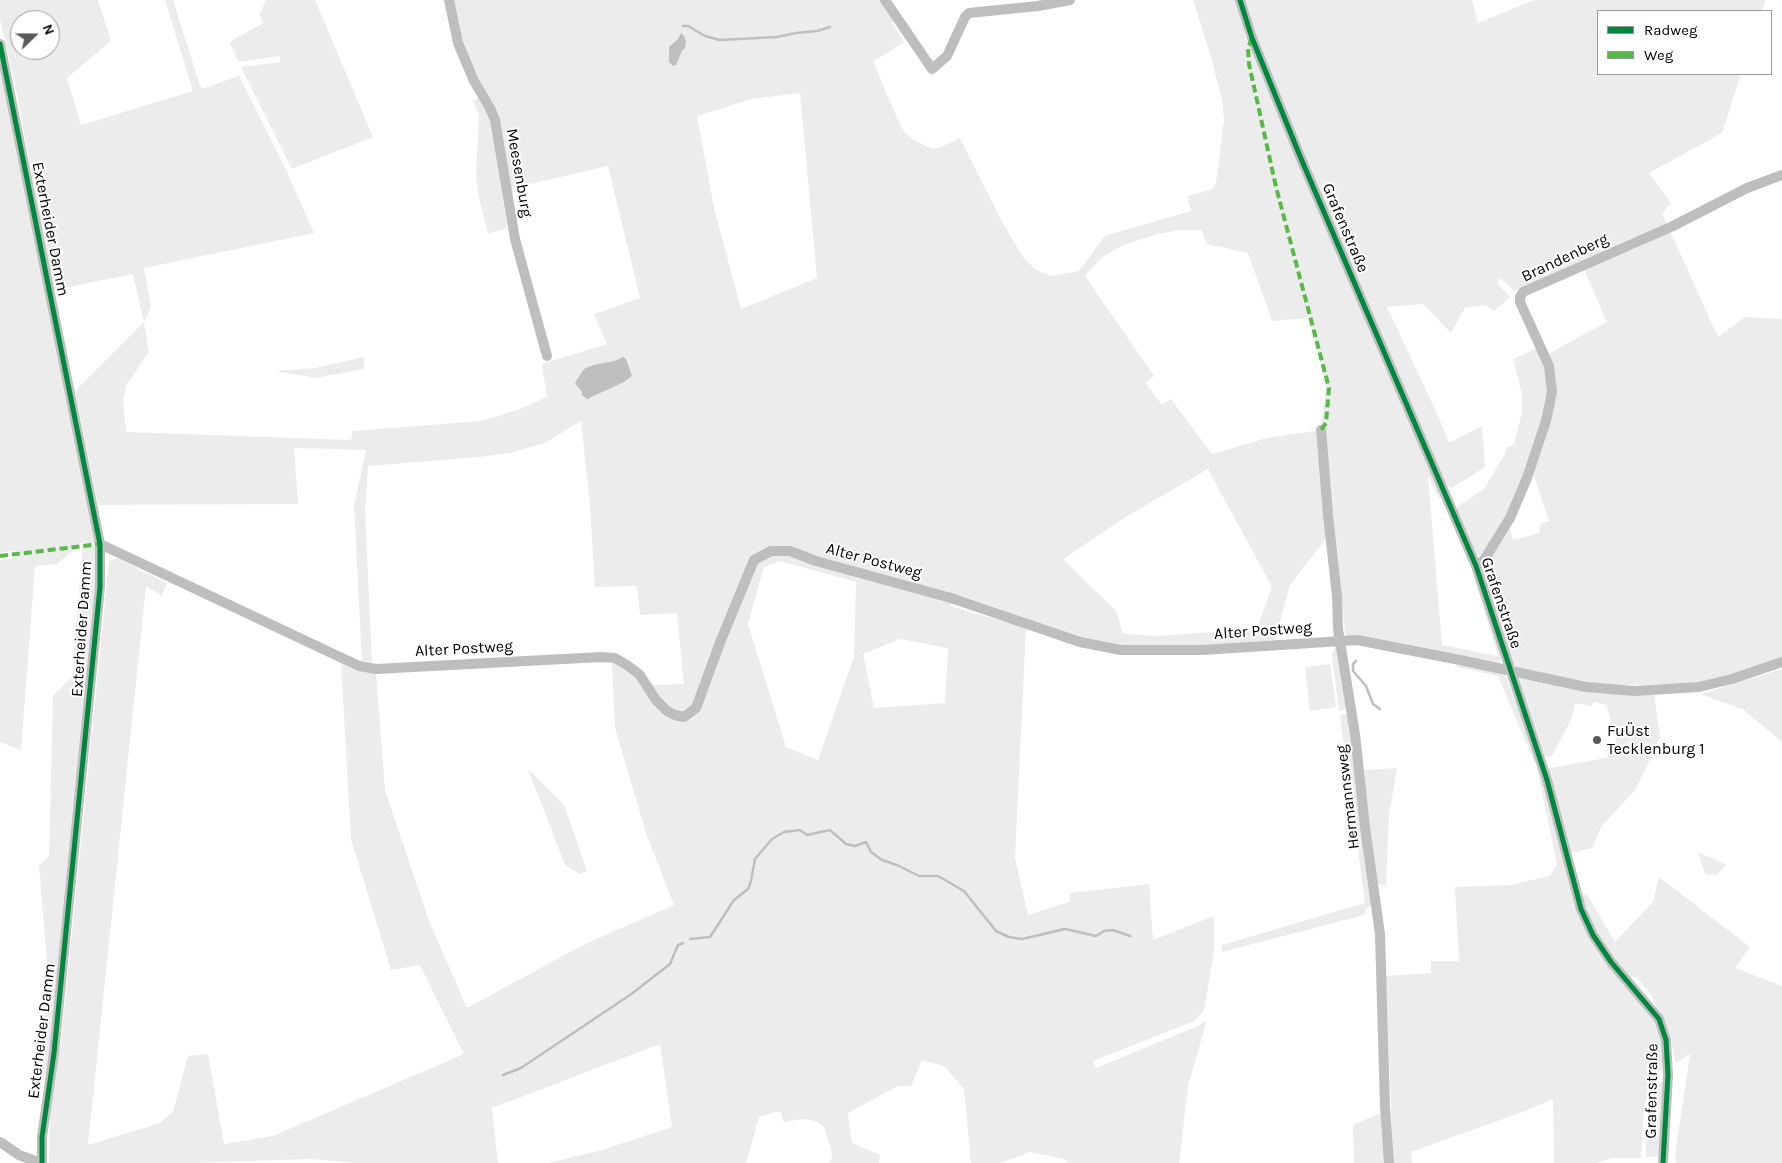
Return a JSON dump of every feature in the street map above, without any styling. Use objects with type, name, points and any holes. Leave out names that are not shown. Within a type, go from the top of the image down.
[{"type":"street","name":"Meesenburg","points":[[449,0],[458,43],[474,81],[495,120],[515,239],[547,356]]},
{"type":"street","points":[[885,0],[932,69],[947,56],[965,17],[969,13],[1038,6],[1070,0]]},
{"type":"street","name":"Grafenstraße","points":[[1240,0],[1252,38],[1302,161],[1476,566],[1547,780],[1581,909],[1594,936],[1611,962],[1659,1019],[1666,1040],[1668,1075],[1664,1163]]},
{"type":"street","name":"Exterheider Damm","points":[[0,44],[100,544],[100,586],[54,1053],[42,1137],[41,1163]]},
{"type":"street","name":"Brandenberg","points":[[1476,566],[1484,560],[1510,518],[1527,478],[1546,421],[1552,392],[1549,366],[1520,302],[1523,292],[1673,226],[1764,180],[1782,175]]},
{"type":"street","name":"Hermannsweg","points":[[1321,430],[1337,596],[1338,629],[1342,641],[1357,743],[1365,827],[1380,934],[1384,1098],[1389,1163]]},
{"type":"street","name":"Alter Postweg","points":[[100,544],[359,666],[376,668],[601,657],[615,658],[639,674],[656,700],[667,711],[684,717],[696,708],[721,640],[754,560],[771,551],[790,551],[816,561],[950,598],[1080,642],[1121,650],[1204,650],[1357,640],[1510,670],[1586,688],[1634,691],[1699,687],[1732,679],[1782,662]]},
{"type":"street","points":[[0,1142],[19,1155],[41,1163]]},
{"type":"shaded area","points":[[0,0],[98,0],[111,41],[67,78],[81,125],[193,91],[165,0],[173,0],[201,89],[239,76],[286,170],[314,233],[144,268],[151,307],[144,322],[133,274],[53,290],[17,94],[0,19]]},
{"type":"shaded area","points":[[266,0],[315,0],[373,137],[292,169],[241,67],[281,62],[279,56],[239,62],[230,44],[233,40],[263,23],[260,14]]},
{"type":"shaded area","points":[[452,0],[881,0],[894,17],[892,23],[904,42],[873,62],[902,129],[911,138],[932,149],[939,148],[960,138],[1005,227],[1023,257],[1036,270],[1051,276],[1079,271],[1105,236],[1191,211],[1187,196],[1213,189],[1216,183],[1224,120],[1222,100],[1193,0],[1237,0],[1246,40],[1253,47],[1442,498],[1439,499],[1428,476],[1442,645],[1498,656],[1474,577],[1475,575],[1502,657],[1499,663],[1494,664],[1352,638],[1345,634],[1338,554],[1325,463],[1328,536],[1290,585],[1275,640],[1215,645],[1121,645],[1076,636],[959,595],[950,606],[1026,628],[1015,858],[1028,915],[1069,902],[1070,893],[1149,884],[1153,940],[1214,916],[1214,951],[1204,1011],[1194,1021],[1093,1061],[1096,1068],[1198,1026],[1207,1020],[1188,1086],[1179,1163],[1068,1163],[1065,1159],[1030,1152],[1000,1163],[971,1163],[964,1089],[944,1066],[922,1060],[911,1086],[898,1086],[848,1113],[852,1143],[880,1155],[879,1163],[829,1163],[832,1158],[831,1149],[824,1127],[821,1124],[804,1119],[784,1122],[781,1112],[776,1112],[759,1117],[746,1163],[548,1163],[602,1150],[672,1127],[660,1044],[492,1108],[498,1163],[357,1163],[311,1159],[192,1163],[49,1163],[50,1113],[61,1041],[109,561],[117,558],[167,583],[162,596],[146,586],[88,1145],[160,1123],[173,1112],[188,1056],[208,1054],[224,1144],[273,1136],[464,1054],[420,965],[391,970],[351,839],[341,664],[358,671],[376,674],[385,790],[429,921],[467,1008],[583,945],[674,905],[647,836],[615,728],[612,662],[642,671],[653,685],[684,684],[677,613],[640,615],[637,586],[595,587],[590,505],[581,421],[545,443],[510,453],[368,466],[365,511],[372,662],[362,661],[354,505],[366,450],[294,448],[298,504],[98,505],[75,391],[144,322],[149,352],[126,386],[123,400],[126,432],[351,440],[353,431],[481,421],[517,410],[547,397],[542,364],[607,344],[594,314],[640,298],[608,166],[508,189],[481,84],[460,36]],"holes":[[[800,93],[817,278],[741,309],[714,208],[697,116],[752,99]],[[1180,230],[1201,230],[1207,244],[1248,253],[1272,321],[1308,318],[1317,347],[1326,389],[1320,430],[1267,438],[1212,454],[1171,399],[1162,405],[1146,383],[1154,376],[1085,276],[1101,258],[1123,245],[1158,234]],[[1208,469],[1272,587],[1257,629],[1158,636],[1123,634],[1116,611],[1063,559],[1124,518]],[[779,561],[856,582],[854,657],[818,760],[786,747],[748,624],[764,567]],[[900,639],[948,648],[945,703],[874,708],[863,654]]]},
{"type":"shaded area","points":[[1244,0],[1472,0],[1478,23],[1534,0],[1766,0],[1762,10],[1597,10],[1597,75],[1741,75],[1722,133],[1649,173],[1671,203],[1662,214],[1667,225],[1514,291],[1501,278],[1497,283],[1510,297],[1494,311],[1485,305],[1465,308],[1451,333],[1423,304],[1387,307],[1449,443],[1482,426],[1485,467],[1452,488],[1446,486],[1269,72]]},
{"type":"shaded area","points":[[681,33],[686,42],[685,48],[676,65],[673,66],[669,62],[669,47],[678,39]]},
{"type":"shaded area","points":[[0,66],[97,553],[96,588],[47,1075],[39,1072],[47,963],[39,865],[49,857],[53,696],[72,677],[83,542],[57,564],[35,566],[21,750],[0,742],[0,560],[16,558],[15,551],[0,553]]},
{"type":"shaded area","points":[[481,96],[491,117],[507,228],[488,234],[479,198],[476,174],[479,115],[473,101]]},
{"type":"shaded area","points":[[1670,231],[1718,337],[1745,317],[1782,319],[1782,657],[1732,675],[1681,684],[1592,684],[1518,669],[1513,664],[1483,572],[1509,527],[1513,540],[1539,533],[1540,524],[1549,521],[1533,473],[1544,444],[1548,425],[1546,355],[1607,322],[1583,267]]},
{"type":"shaded area","points":[[1537,348],[1545,366],[1548,395],[1541,425],[1524,476],[1505,519],[1480,556],[1475,554],[1457,511],[1458,506],[1484,489],[1505,454],[1507,447],[1514,445],[1522,412],[1522,394],[1513,359]]},
{"type":"shaded area","points":[[364,357],[364,369],[315,378],[276,371],[315,368]]},
{"type":"shaded area","points":[[623,357],[626,359],[632,376],[624,382],[587,399],[582,395],[582,392],[575,383],[584,369]]},
{"type":"shaded area","points":[[1335,646],[1339,648],[1347,707],[1339,711],[1332,656]]},
{"type":"shaded area","points":[[1330,664],[1336,707],[1310,711],[1305,667]]},
{"type":"shaded area","points":[[1456,664],[1501,671],[1505,675],[1538,758],[1569,881],[1582,923],[1613,972],[1651,1016],[1660,1030],[1666,1067],[1655,1076],[1644,1106],[1641,1158],[1612,1158],[1596,1163],[1554,1163],[1553,1099],[1411,1152],[1412,1163],[1387,1163],[1393,1160],[1386,976],[1431,973],[1431,961],[1459,961],[1455,887],[1510,885],[1550,876],[1557,864],[1537,768],[1498,676],[1457,667]]},
{"type":"shaded area","points":[[1782,669],[1782,742],[1744,710],[1701,694]]},
{"type":"shaded area","points":[[1518,678],[1597,693],[1654,694],[1660,738],[1636,789],[1601,827],[1592,848],[1571,853],[1548,770],[1606,758],[1611,755],[1615,748],[1616,734],[1606,705],[1595,702],[1591,706],[1575,703],[1572,718],[1552,756],[1545,757]]},
{"type":"shaded area","points":[[1340,715],[1348,715],[1374,904],[1367,908],[1364,915],[1222,952],[1222,945],[1365,903]]},
{"type":"shaded area","points":[[1397,768],[1389,815],[1386,886],[1377,883],[1363,770]]},
{"type":"shaded area","points":[[528,769],[564,805],[587,871],[579,874],[565,865]]},
{"type":"shaded area","points":[[1698,852],[1726,865],[1717,875],[1709,875],[1705,873]]},
{"type":"shaded area","points":[[1659,877],[1750,947],[1735,968],[1782,986],[1782,1163],[1676,1163],[1675,1155],[1690,1054],[1675,1063],[1667,1027],[1650,993],[1636,977],[1630,978],[1619,964],[1598,935],[1581,898],[1583,894],[1587,894],[1615,942],[1653,902]]},
{"type":"shaded area","points":[[1659,1082],[1663,1082],[1660,1157],[1646,1157],[1646,1131],[1650,1101]]},
{"type":"shaded area","points":[[1378,1114],[1383,1117],[1385,1163],[1354,1163],[1353,1125]]},
{"type":"waterway","points":[[683,26],[688,26],[705,36],[720,40],[777,37],[817,31],[830,27]]},
{"type":"waterway","points":[[1356,661],[1353,664],[1353,671],[1366,686],[1373,704],[1380,709]]},
{"type":"waterway","points":[[690,939],[710,937],[734,900],[748,889],[755,859],[772,839],[784,832],[800,830],[807,835],[830,830],[846,844],[855,846],[866,842],[871,852],[882,860],[919,876],[938,876],[964,891],[996,931],[1009,937],[1022,939],[1065,929],[1096,936],[1104,931],[1113,930],[1130,936]]},
{"type":"waterway","points":[[503,1075],[521,1068],[630,995],[670,964],[678,945],[683,943]]},
{"type":"marked path","points":[[1252,38],[1248,48],[1249,64],[1276,187],[1329,388],[1326,423],[1321,430]]},
{"type":"marked path","points":[[0,556],[100,544]]},
{"type":"cycle path","points":[[1240,0],[1252,38],[1302,161],[1476,566],[1547,780],[1581,909],[1593,935],[1611,962],[1659,1019],[1666,1040],[1668,1075],[1663,1163]]},
{"type":"cycle path","points":[[0,44],[100,544],[100,587],[54,1053],[42,1137],[42,1163]]},
{"type":"place","name":"FuÜst Tecklenburg 1","points":[[1597,740]]}]
